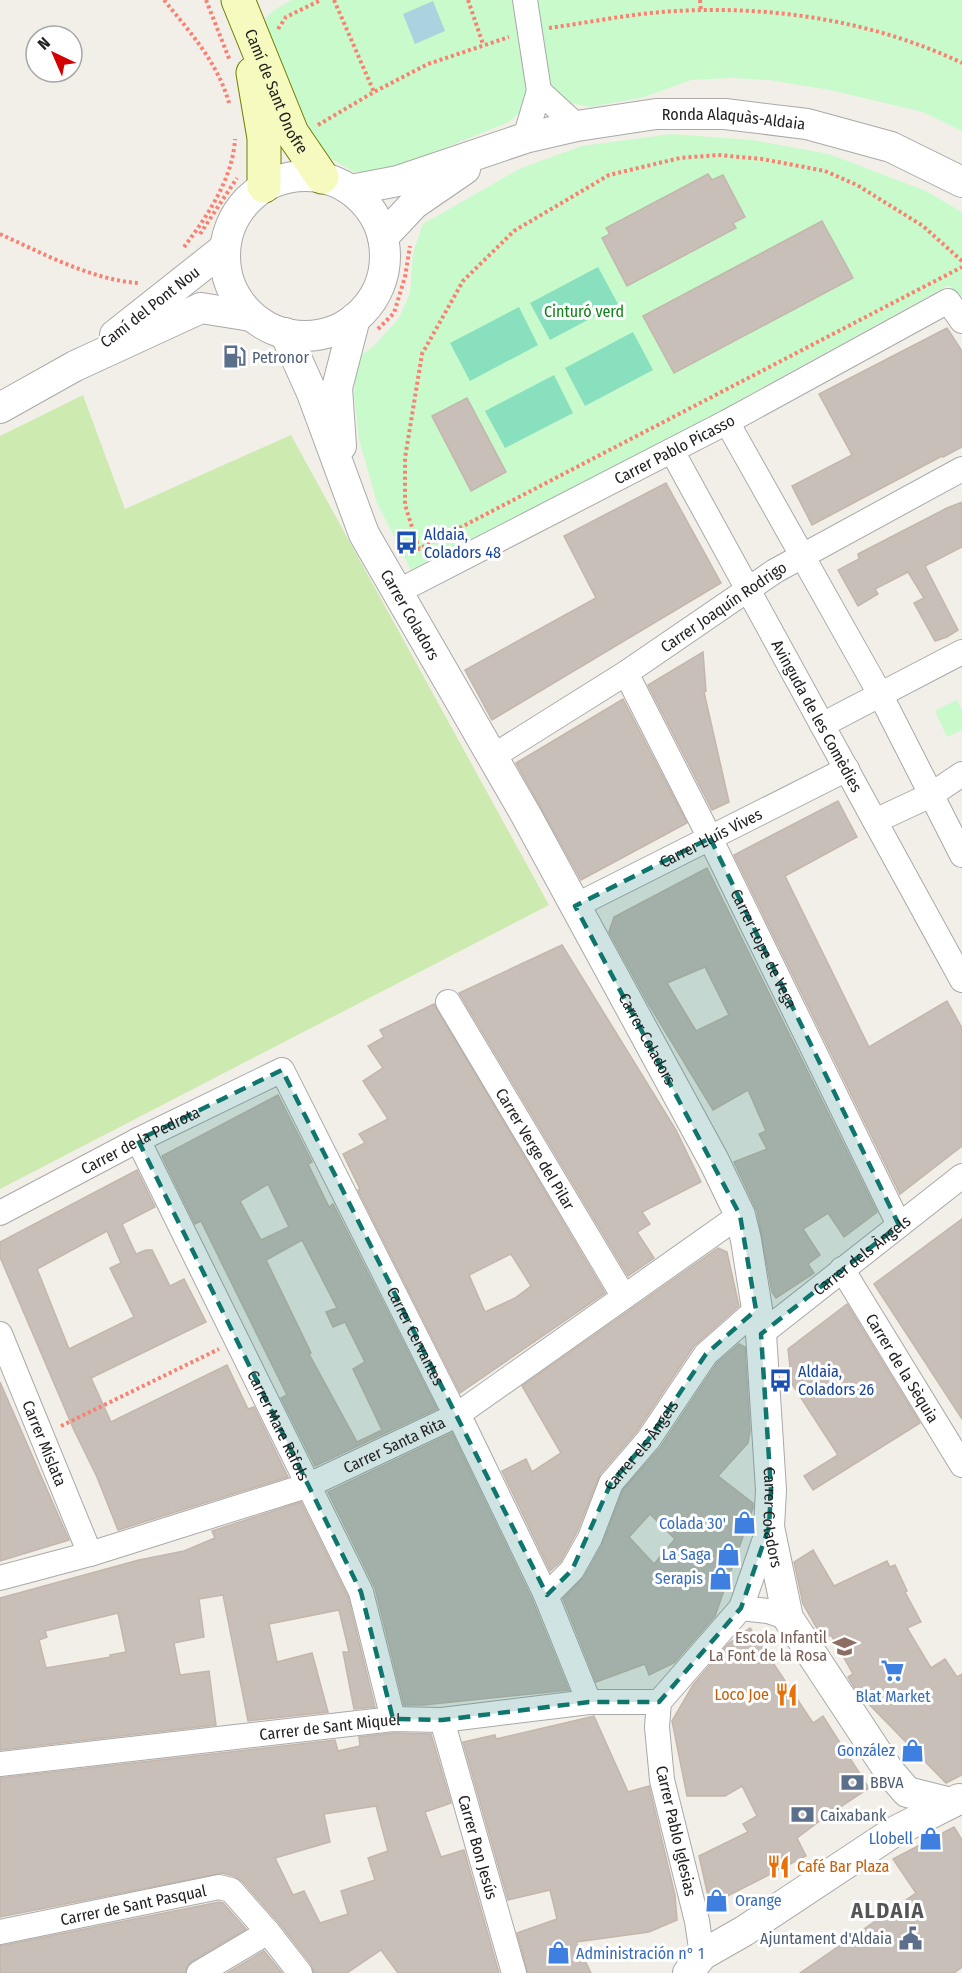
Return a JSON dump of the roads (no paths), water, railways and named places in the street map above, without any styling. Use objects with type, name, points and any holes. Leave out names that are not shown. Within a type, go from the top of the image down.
[{"type":"main road","name":"Camí de Sant Onofre","points":[[230,0],[255,81],[264,138],[253,178]]},
{"type":"main road","name":"Camí de Sant Onofre","points":[[238,0],[292,133],[337,184]]},
{"type":"street","points":[[525,0],[539,91],[525,138]]},
{"type":"street","points":[[539,91],[577,126]]},
{"type":"street","name":"Ronda Alaquàs-Aldaia","points":[[337,184],[398,181],[525,138],[577,126],[656,114],[725,114],[807,124],[891,147],[962,182]]},
{"type":"street","name":"Ronda Alaquàs-Aldaia","points":[[397,239],[414,204],[496,148]]},
{"type":"street","points":[[343,476],[337,388],[365,325],[370,301],[380,281],[385,259],[397,239],[376,219],[365,203],[337,184],[303,175],[253,178],[244,202],[231,224],[225,248],[226,273],[235,296],[251,316],[285,333],[309,336],[365,325]]},
{"type":"street","name":"Camí del Pont Nou","points":[[75,366],[225,248]]},
{"type":"street","name":"Carrer Pablo Picasso","points":[[397,592],[727,422],[948,301],[962,321]]},
{"type":"street","name":"Camí del Pont Nou","points":[[0,408],[75,366],[201,308],[251,316]]},
{"type":"street","points":[[285,333],[312,393],[343,476]]},
{"type":"street","points":[[727,422],[880,694],[962,855]]},
{"type":"street","name":"Avinguda de les Comèdies","points":[[672,451],[962,980]]},
{"type":"street","name":"Carrer Joaquín Rodrigo","points":[[492,757],[626,673],[775,571],[962,469]]},
{"type":"street","name":"Carrer Coladors","points":[[343,476],[364,534],[526,815],[714,1161],[740,1215],[758,1322],[771,1490],[769,1527],[788,1618],[873,1748],[907,1792]]},
{"type":"street","points":[[822,725],[962,652]]},
{"type":"street","name":"Carrer Lope de Vega","points":[[626,673],[710,838],[899,1225]]},
{"type":"street","name":"Carrer Lluís Vives","points":[[575,906],[847,769]]},
{"type":"street","points":[[875,821],[931,795],[962,774]]},
{"type":"street","name":"Carrer Verge del Pilar","points":[[448,1002],[624,1297]]},
{"type":"street","name":"Carrer de la Pedrota","points":[[0,1213],[138,1140],[282,1070]]},
{"type":"street","name":"Carrer Cervantes","points":[[282,1070],[545,1593],[589,1702]]},
{"type":"street","name":"Carrer Mare Ràfols","points":[[138,1140],[361,1592],[393,1719]]},
{"type":"street","name":"Carrer dels Àngels","points":[[758,1322],[842,1269],[962,1176]]},
{"type":"street","name":"Carrer Santa Rita","points":[[0,1578],[90,1554],[309,1485],[457,1415],[740,1215]]},
{"type":"street","name":"Carrer de la Sèquia","points":[[842,1269],[962,1465]]},
{"type":"street","name":"Carrer els Àngels","points":[[545,1593],[552,1590],[572,1570],[590,1538],[611,1483],[648,1440],[706,1354],[758,1322]]},
{"type":"street","name":"Carrer Mislata","points":[[0,1334],[90,1554]]},
{"type":"street","points":[[659,1702],[741,1608],[769,1527]]},
{"type":"street","points":[[741,1608],[768,1611],[788,1618]]},
{"type":"street","name":"Carrer de Sant Miquel","points":[[0,1764],[393,1719],[442,1720],[589,1702],[659,1702]]},
{"type":"street","name":"Carrer Pablo Iglesias","points":[[659,1702],[657,1727],[662,1780],[697,1921],[695,1964]]},
{"type":"street","name":"Carrer Bon Jesús","points":[[442,1720],[514,1973]]},
{"type":"street","points":[[874,1846],[903,1813],[907,1792],[958,1807]]},
{"type":"street","points":[[695,1964],[892,1833],[958,1807]]},
{"type":"street","name":"Carrer de Sant Pasqual","points":[[0,1932],[219,1887],[231,1890],[300,1973]]},
{"type":"street","points":[[200,1973],[268,1932]]},
{"type":"water","points":[[433,1],[445,31],[415,44],[403,14]]},
{"type":"place","name":"Petronor","points":[[234,357]]},
{"type":"place","name":"Aldaia, Coladors 48","points":[[406,543]]},
{"type":"place","name":"Aldaia, Coladors 26","points":[[780,1380]]},
{"type":"place","name":"Colada 30'","points":[[744,1523]]},
{"type":"place","name":"La Saga","points":[[729,1554]]},
{"type":"place","name":"Serapis","points":[[721,1578]]},
{"type":"place","name":"Escola Infantil La Font de la Rosa","points":[[845,1646]]},
{"type":"place","name":"Blat Market","points":[[893,1671]]},
{"type":"place","name":"Loco Joe","points":[[787,1694]]},
{"type":"place","name":"González","points":[[913,1750]]},
{"type":"place","name":"BBVA","points":[[852,1782]]},
{"type":"place","name":"Caixabank","points":[[802,1815]]},
{"type":"place","name":"Llobell","points":[[931,1838]]},
{"type":"place","name":"Café Bar Plaza","points":[[779,1866]]},
{"type":"place","name":"Orange","points":[[717,1900]]},
{"type":"place","name":"Ajuntament d'Aldaia","points":[[910,1938]]},
{"type":"place","name":"Administración n° 1","points":[[558,1953]]},
{"type":"district","name":"ALDAIA","points":[[888,1910]]},
{"type":"park label","name":"Cinturó verd","points":[[584,311]]}]
